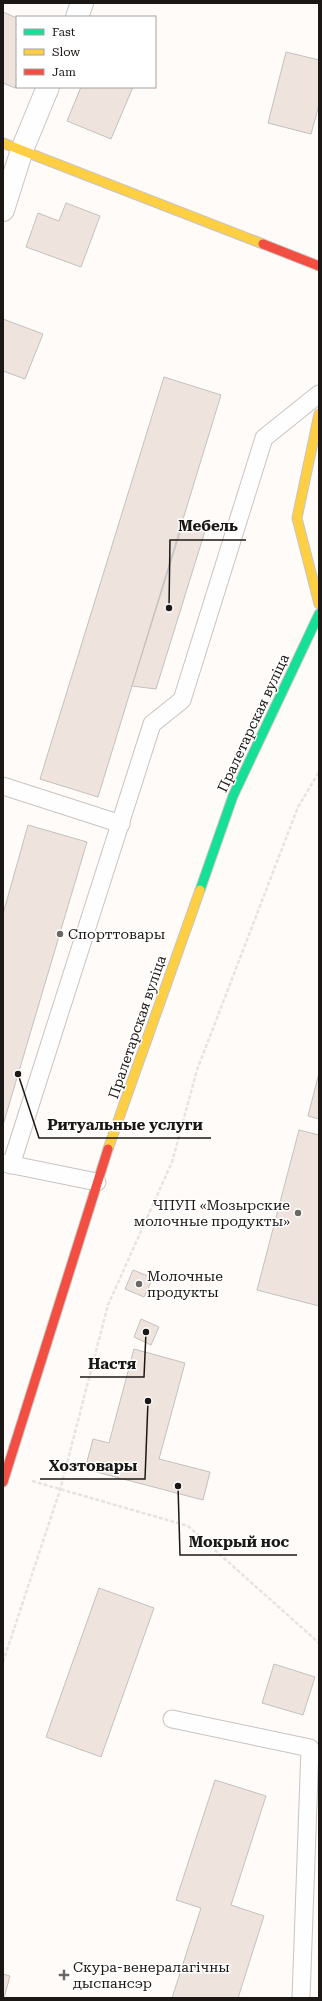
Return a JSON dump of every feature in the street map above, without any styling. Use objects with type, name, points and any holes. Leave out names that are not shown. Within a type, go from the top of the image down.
[{"type":"main road","points":[[12,147],[319,266]]},
{"type":"main road","points":[[319,414],[296,518],[319,604]]},
{"type":"main road","name":"Пралетарская вуліца","points":[[3,1482],[97,1182],[233,796],[319,614]]},
{"type":"street","points":[[76,16],[82,3]]},
{"type":"street","points":[[3,210],[12,147],[47,88]]},
{"type":"lane","points":[[97,1182],[7,1164],[122,824],[152,724],[182,700],[264,438],[319,394]]},
{"type":"lane","points":[[3,786],[122,824]]},
{"type":"lane","points":[[172,1719],[310,1748],[301,1998]]},
{"type":"path","points":[[3,1662],[60,1490],[108,1305],[172,1162],[197,1070],[298,807],[319,772]]},
{"type":"path","points":[[60,1490],[188,1526],[319,1644]]},
{"type":"building","points":[[3,12],[16,18],[16,86],[15,88],[3,83]]},
{"type":"building","points":[[286,52],[319,60],[319,105],[311,134],[268,123]]},
{"type":"building","points":[[81,88],[133,88],[111,139],[67,121]]},
{"type":"building","points":[[66,203],[100,216],[81,267],[26,247],[38,213],[59,221]]},
{"type":"building","points":[[3,319],[43,334],[25,379],[3,371]]},
{"type":"building","points":[[164,377],[221,395],[98,797],[40,779]]},
{"type":"building","points":[[182,526],[205,531],[156,689],[132,686]]},
{"type":"building","points":[[28,825],[87,842],[3,1125],[3,914]]},
{"type":"building","points":[[319,1073],[319,1119],[308,1116]]},
{"type":"building","name":"ЧПУП «Мозырские молочные продукты»","points":[[299,1130],[319,1135],[319,1306],[257,1290]]},
{"type":"building","name":"Молочные продукты","points":[[133,1270],[153,1278],[144,1297],[125,1289]]},
{"type":"building","points":[[141,1319],[159,1327],[151,1345],[134,1337]]},
{"type":"building","points":[[134,1349],[185,1363],[159,1459],[210,1472],[203,1500],[85,1469],[93,1439],[109,1443]]},
{"type":"building","points":[[99,1588],[154,1608],[101,1757],[46,1737]]},
{"type":"building","points":[[274,1664],[315,1677],[303,1715],[262,1703]]},
{"type":"building","points":[[215,1780],[266,1796],[231,1905],[264,1916],[238,1998],[172,1998],[201,1908],[176,1900]]},
{"type":"building","points":[[3,1974],[10,1976],[4,1998],[3,1998]]},
{"type":"traffic: fast","points":[[200,890],[233,796],[319,614]]},
{"type":"traffic: slow","points":[[3,143],[263,244]]},
{"type":"traffic: slow","points":[[319,414],[297,518],[319,604]]},
{"type":"traffic: slow","points":[[108,1149],[200,890]]},
{"type":"traffic: jam","points":[[263,244],[319,266]]},
{"type":"traffic: jam","points":[[3,1482],[108,1149]]},
{"type":"place","name":"Мебель","points":[[169,608]]},
{"type":"place","name":"Спорттовары","points":[[60,934]]},
{"type":"place","name":"Ритуальные услуги","points":[[18,1074]]},
{"type":"place","name":"ЧПУП «Мозырские молочные продукты»","points":[[298,1213]]},
{"type":"place","name":"Молочные продукты","points":[[139,1284]]},
{"type":"place","name":"Настя","points":[[146,1332]]},
{"type":"place","name":"Хозтовары","points":[[148,1401]]},
{"type":"place","name":"Мокрый нос","points":[[178,1486]]},
{"type":"place","name":"Скура-венералагічны дыспансэр","points":[[64,1975]]}]
